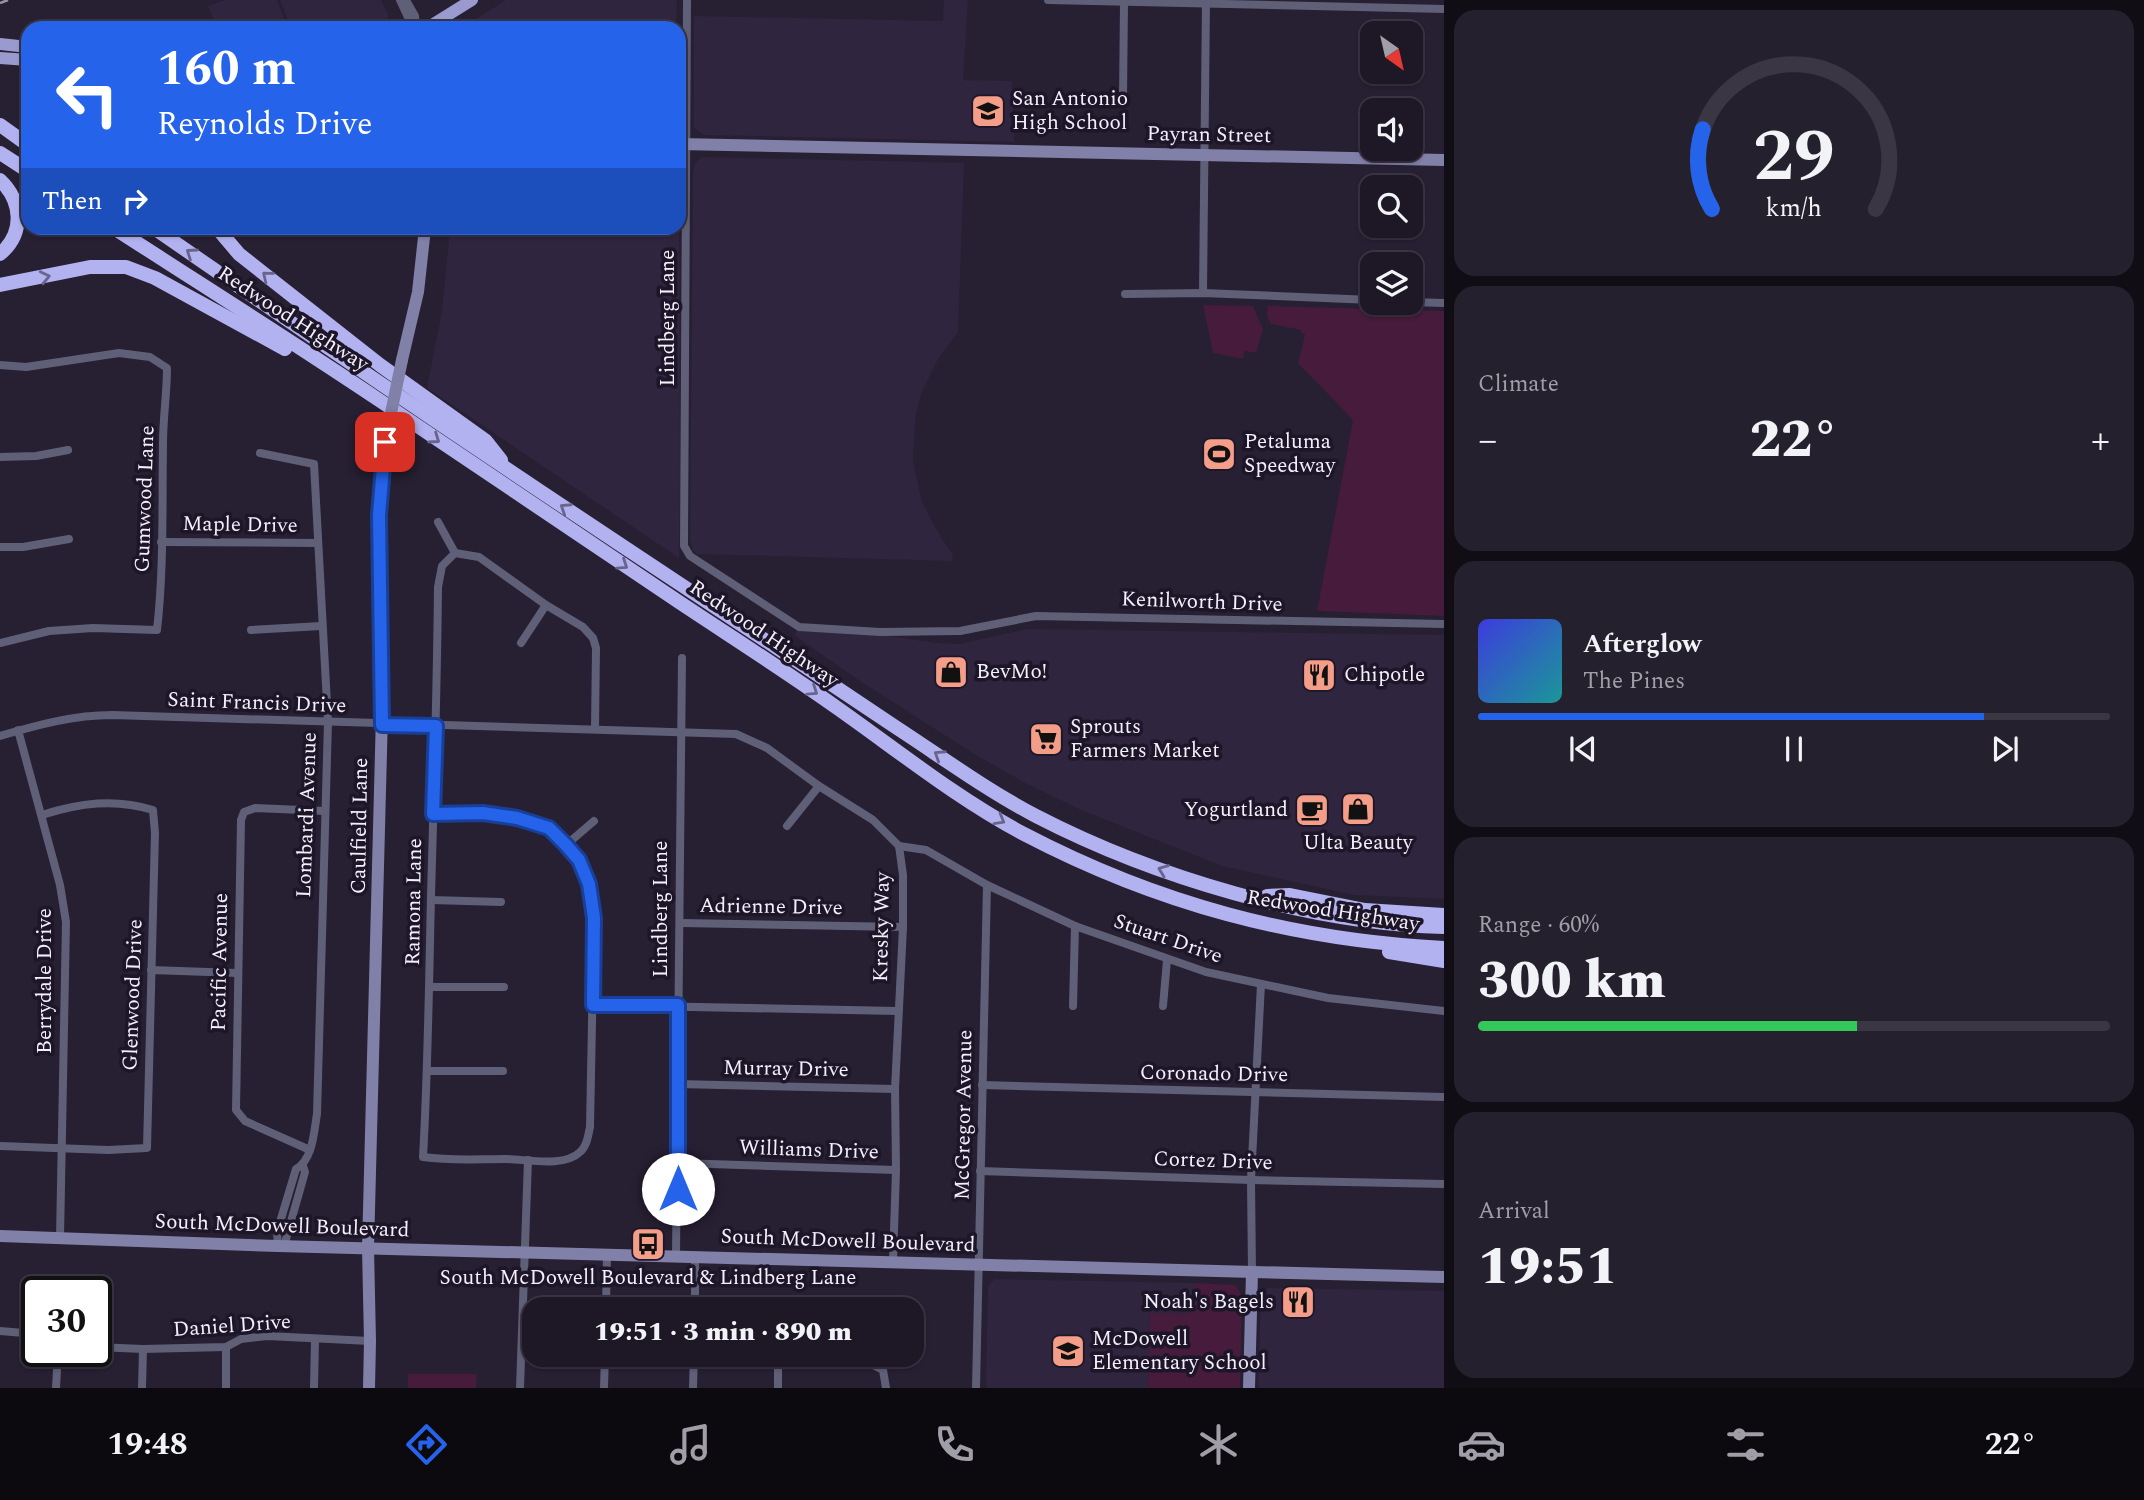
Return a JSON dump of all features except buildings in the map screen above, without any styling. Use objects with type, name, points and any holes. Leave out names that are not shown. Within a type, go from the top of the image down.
[{"type":"highway","points":[[0,118],[21,130]]},
{"type":"highway","points":[[0,125],[21,140]]},
{"type":"highway","points":[[0,153],[21,166]]},
{"type":"highway","points":[[0,180],[13,195],[18,215],[15,234],[0,254]]},
{"type":"highway","name":"Redwood Highway","points":[[125,235],[379,400],[830,703],[965,799],[1023,833],[1123,879],[1224,915],[1280,928],[1444,948]]},
{"type":"highway","name":"Redwood Highway","points":[[164,235],[510,472],[944,759],[1034,815],[1104,847],[1174,874],[1252,896],[1323,914],[1444,927]]},
{"type":"highway","points":[[223,235],[239,254],[289,294],[380,365],[486,441],[510,472]]},
{"type":"highway","points":[[0,285],[96,266],[114,265],[138,270],[379,400]]},
{"type":"highway","points":[[1252,896],[1290,895],[1365,910],[1444,915]]},
{"type":"highway","points":[[1280,928],[1290,936],[1307,940],[1444,961]]},
{"type":"main road","points":[[438,21],[472,0]]},
{"type":"main road","points":[[0,44],[21,46]]},
{"type":"main road","points":[[0,58],[21,60]]},
{"type":"main road","name":"Payran Street","points":[[686,144],[1444,160]]},
{"type":"main road","name":"Caulfield Lane","points":[[369,1388],[368,1248],[382,725],[379,515],[385,442],[418,292],[424,235]]},
{"type":"main road","name":"South McDowell Boulevard","points":[[0,1237],[1444,1277]]},
{"type":"main road","points":[[1249,1388],[1252,1272]]},
{"type":"street","points":[[400,0],[410,21]]},
{"type":"street","points":[[406,0],[415,16],[415,21]]},
{"type":"street","name":"Lindberg Lane","points":[[686,29],[687,0]]},
{"type":"street","points":[[1048,0],[1296,3],[1444,9]]},
{"type":"street","points":[[1203,293],[1206,2]]},
{"type":"street","points":[[1123,97],[1124,3]]},
{"type":"street","name":"Lindberg Lane","points":[[682,235],[684,546],[687,552]]},
{"type":"street","points":[[1125,294],[1203,293],[1360,300]]},
{"type":"street","points":[[1423,302],[1444,303]]},
{"type":"street","name":"Gumwood Lane","points":[[0,365],[26,367],[119,353],[150,357],[167,368],[157,630],[93,628],[49,631],[0,643]]},
{"type":"street","points":[[0,457],[36,456],[68,450]]},
{"type":"street","name":"Lombardi Avenue","points":[[260,453],[314,464],[328,722],[317,1114],[310,1150],[303,1166],[296,1169],[277,1231],[281,1246]]},
{"type":"street","points":[[438,522],[455,553],[479,557],[546,605],[583,627],[593,638],[596,648],[594,729]]},
{"type":"street","points":[[0,547],[23,547],[69,540]]},
{"type":"street","name":"Maple Drive","points":[[161,541],[318,543]]},
{"type":"street","name":"Kenilworth Drive","points":[[687,552],[799,627],[880,632],[960,631],[1036,616],[1444,624]]},
{"type":"street","name":"Ramona Lane","points":[[455,553],[442,566],[438,587],[428,1072],[422,1157],[469,1161],[528,1160]]},
{"type":"street","points":[[521,643],[546,605]]},
{"type":"street","points":[[251,630],[321,626]]},
{"type":"street","name":"Lindberg Lane","points":[[676,1256],[682,658]]},
{"type":"street","name":"Saint Francis Drive","points":[[0,736],[91,715],[382,725],[683,731]]},
{"type":"street","name":"Berrydale Drive","points":[[18,730],[60,886],[66,922],[60,1238]]},
{"type":"street","name":"Kresky Way","points":[[683,731],[736,734],[767,748],[819,786],[873,820],[899,846],[903,876],[904,927],[897,1011],[893,1261]]},
{"type":"street","points":[[787,825],[819,786]]},
{"type":"street","name":"Glenwood Drive","points":[[0,1146],[62,1149],[147,1148],[155,833],[153,810],[138,805],[105,802],[71,806],[42,815]]},
{"type":"street","name":"Pacific Avenue","points":[[310,1150],[245,1121],[236,1110],[241,820],[244,812],[255,808],[326,811]]},
{"type":"street","points":[[433,814],[483,813],[517,818],[549,828],[579,860],[589,884],[594,918],[588,1141],[580,1153],[568,1159],[546,1162],[528,1160],[520,1388]]},
{"type":"street","points":[[566,845],[594,821]]},
{"type":"street","name":"Stuart Drive","points":[[899,846],[926,850],[987,885],[1075,926],[1206,972],[1328,998],[1444,1011]]},
{"type":"street","name":"McGregor Avenue","points":[[976,1388],[987,885]]},
{"type":"street","points":[[431,900],[501,902]]},
{"type":"street","name":"Adrienne Drive","points":[[681,923],[904,927]]},
{"type":"street","points":[[1073,1006],[1075,926]]},
{"type":"street","points":[[1163,1006],[1167,960]]},
{"type":"street","points":[[151,970],[237,974]]},
{"type":"street","points":[[1252,1272],[1251,1181],[1261,984]]},
{"type":"street","points":[[430,987],[505,987]]},
{"type":"street","points":[[593,1005],[897,1011]]},
{"type":"street","points":[[428,1072],[503,1071]]},
{"type":"street","name":"Murray Drive","points":[[677,1084],[895,1088]]},
{"type":"street","name":"Coronado Drive","points":[[982,1085],[1444,1097]]},
{"type":"street","name":"Williams Drive","points":[[678,1163],[896,1170]]},
{"type":"street","name":"Cortez Drive","points":[[980,1171],[1251,1181],[1444,1184]]},
{"type":"street","points":[[606,1297],[607,1254]]},
{"type":"street","points":[[695,1256],[695,1297]]},
{"type":"street","points":[[0,1331],[21,1332]]},
{"type":"street","name":"Daniel Drive","points":[[112,1348],[226,1347],[241,1339],[267,1336],[370,1342]]},
{"type":"street","points":[[314,1388],[316,1339]]},
{"type":"street","points":[[226,1347],[226,1388]]},
{"type":"street","points":[[142,1388],[144,1349]]},
{"type":"street","points":[[56,1388],[57,1367]]},
{"type":"street","points":[[604,1388],[605,1367]]},
{"type":"street","points":[[693,1388],[694,1367]]},
{"type":"street","points":[[778,1367],[778,1388]]},
{"type":"street","points":[[876,1367],[883,1370],[886,1388]]},
{"type":"shaded area","points":[[225,0],[277,0],[285,21],[214,21],[208,6]]},
{"type":"shaded area","points":[[280,0],[381,0],[388,15],[388,21],[288,21]]},
{"type":"shaded area","points":[[506,0],[677,0],[676,21],[472,21]]},
{"type":"shaded area","points":[[944,0],[968,0],[963,80],[1012,81],[1014,142],[703,135],[694,128],[694,16],[943,21]]},
{"type":"shaded area","points":[[702,157],[964,163],[958,332],[937,361],[921,394],[915,420],[913,461],[922,502],[953,554],[952,561],[696,554],[693,550],[690,540],[693,173],[695,163]]},
{"type":"shaded area","points":[[449,235],[679,235],[679,558],[427,388],[442,311]]},
{"type":"shaded area","points":[[1203,305],[1253,306],[1263,329],[1256,353],[1245,351],[1243,359],[1213,353]]},
{"type":"shaded area","points":[[1268,306],[1360,309],[1360,315],[1423,315],[1423,310],[1444,311],[1444,616],[1317,611],[1353,420],[1298,363],[1305,334],[1301,333],[1301,330],[1271,324],[1267,316]]},
{"type":"shaded area","points":[[1027,629],[1444,635],[1444,899],[1354,895],[1222,866],[1081,810],[1023,782],[971,752],[794,635],[797,630],[868,633],[959,644]]},
{"type":"shaded area","name":"McDowell Elementary School","points":[[995,1279],[1195,1283],[1188,1314],[1150,1314],[1148,1388],[986,1388],[988,1286]]},
{"type":"shaded area","points":[[1195,1283],[1235,1285],[1242,1295],[1240,1388],[1148,1388],[1150,1313],[1188,1314]]},
{"type":"shaded area","points":[[1268,1288],[1444,1291],[1444,1388],[1258,1388],[1261,1294]]},
{"type":"shaded area","points":[[408,1374],[477,1374],[476,1388],[408,1388]]},
{"type":"railway","points":[[0,3],[8,0]]},
{"type":"place","name":"San Antonio High School","points":[[988,111]]},
{"type":"place","name":"Petaluma Speedway","points":[[1219,454]]},
{"type":"place","name":"BevMo!","points":[[951,672]]},
{"type":"place","name":"Chipotle","points":[[1319,675]]},
{"type":"place","name":"Sprouts Farmers Market","points":[[1046,739]]},
{"type":"place","name":"Ulta Beauty","points":[[1358,809]]},
{"type":"place","name":"Yogurtland","points":[[1312,810]]},
{"type":"place","name":"South McDowell Boulevard & Lindberg Lane","points":[[648,1244]]},
{"type":"place","name":"Noah's Bagels","points":[[1298,1302]]},
{"type":"place","name":"McDowell Elementary School","points":[[1068,1351]]},
{"type":"route","points":[[385,442],[379,515],[382,725],[436,726],[433,814],[483,813],[517,818],[549,828],[579,860],[589,884],[594,918],[593,1005],[678,1005],[678,1189]]}]
